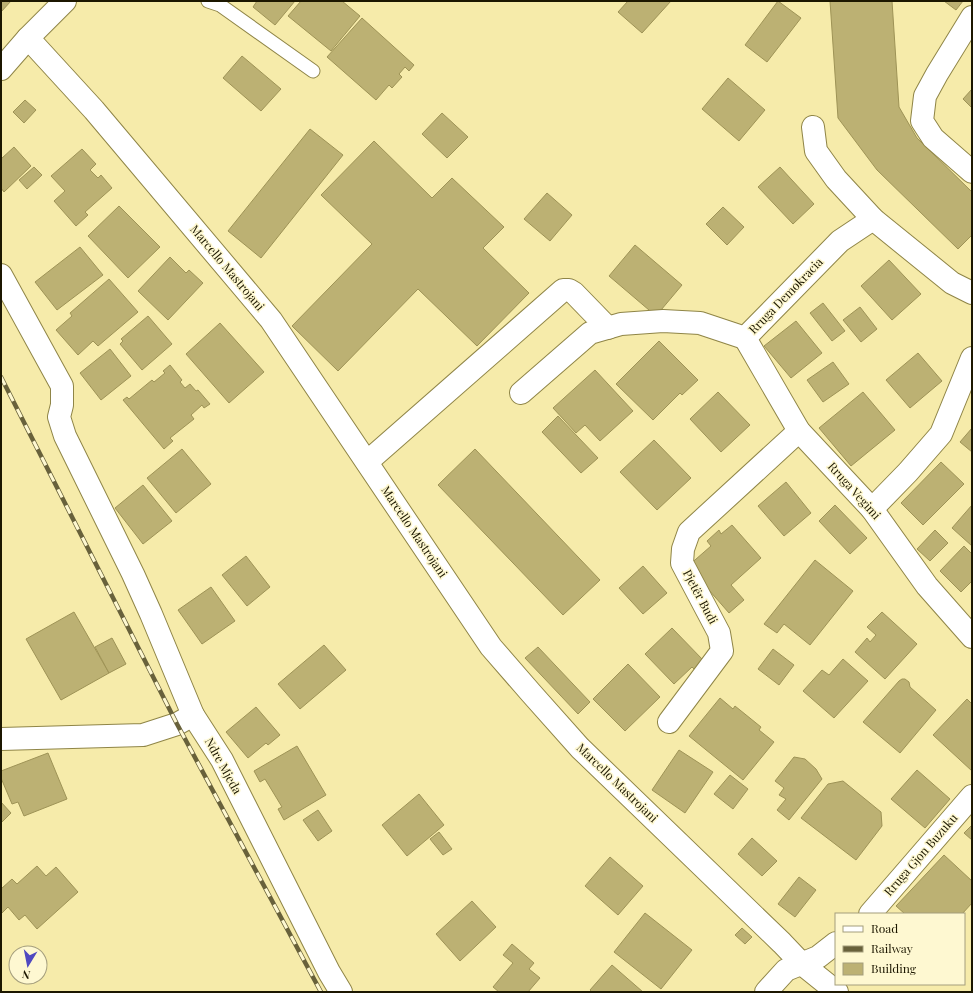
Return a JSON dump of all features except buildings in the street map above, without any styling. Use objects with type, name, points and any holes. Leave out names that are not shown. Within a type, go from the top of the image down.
[{"type":"street","points":[[1,69],[28,38],[65,1]]},
{"type":"street","points":[[972,17],[925,96],[922,121],[932,138],[972,172]]},
{"type":"street","name":"Marcello Mastrojani","points":[[28,38],[94,110],[272,320],[491,647],[580,748],[802,964],[837,992]]},
{"type":"street","points":[[813,127],[816,151],[836,178],[873,219],[952,283],[972,293]]},
{"type":"street","name":"Rruga Demokracia","points":[[521,393],[590,333],[621,324],[663,321],[700,323],[745,338],[840,241],[873,219]]},
{"type":"street","name":"Ndre Mjeda","points":[[1,275],[62,386],[62,405],[59,417],[64,436],[145,601],[193,715],[222,760],[329,972],[341,992]]},
{"type":"street","points":[[367,462],[563,290],[569,290],[574,293],[608,328]]},
{"type":"street","name":"Rruga Vegimi","points":[[745,338],[799,431],[872,509],[927,586],[972,637]]},
{"type":"street","points":[[872,509],[908,472],[941,434],[972,358]]},
{"type":"street","name":"Pjetër Budi","points":[[669,722],[722,651],[719,633],[682,563],[683,549],[689,532],[799,431]]},
{"type":"street","points":[[1,739],[143,735],[177,724],[193,715]]},
{"type":"street","name":"Rruga Gjon Buzuku","points":[[871,913],[972,796]]},
{"type":"street","points":[[766,992],[786,970],[818,957],[835,944]]},
{"type":"lane","points":[[208,1],[220,5],[312,71]]},
{"type":"railway","points":[[1,377],[177,724],[321,992]]}]
